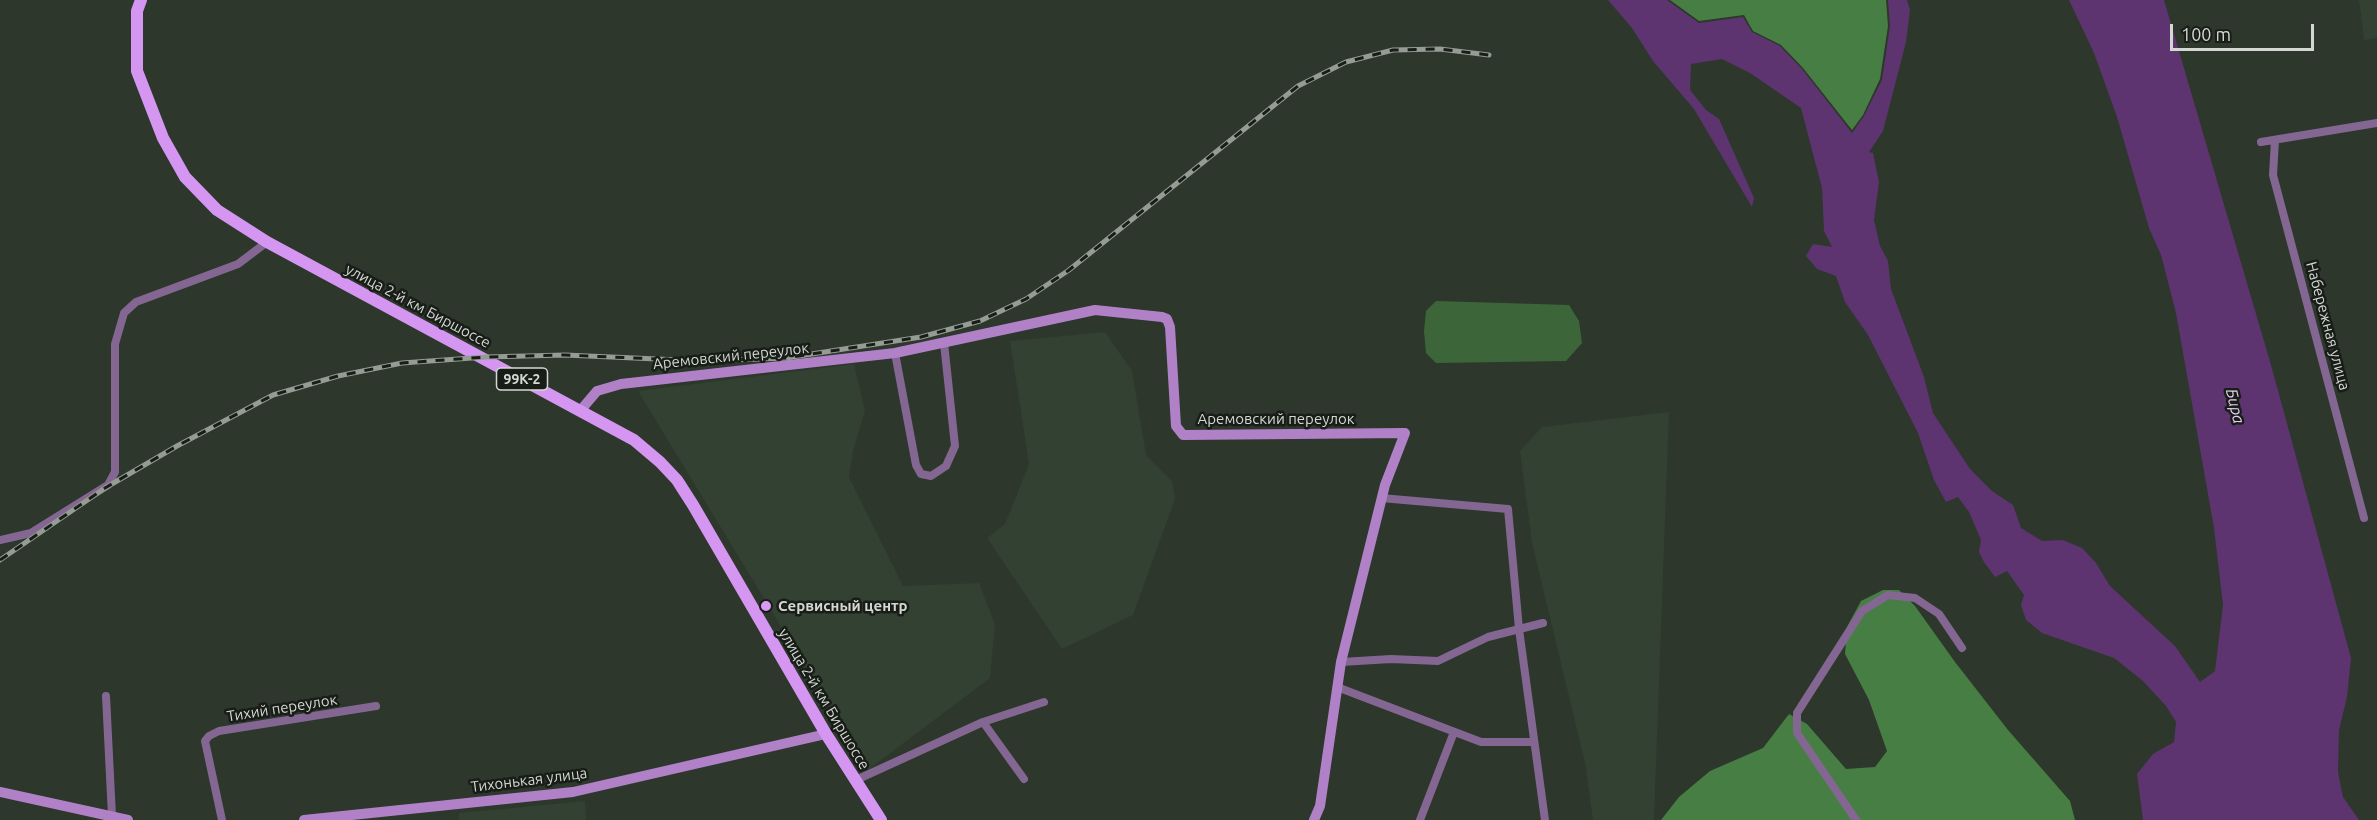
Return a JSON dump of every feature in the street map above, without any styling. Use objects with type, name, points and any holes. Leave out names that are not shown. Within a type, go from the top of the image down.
[{"type":"main road","name":"улица 2-й км Биршоссе","points":[[141,0],[137,11],[137,71],[163,138],[185,177],[217,210],[267,242],[634,440],[677,480],[826,734],[881,820]]},
{"type":"street","points":[[2261,142],[2377,123]]},
{"type":"street","name":"Набережная улица","points":[[2275,140],[2272,175],[2364,518]]},
{"type":"street","points":[[0,540],[31,533],[108,484],[115,472],[115,344],[124,313],[136,302],[238,264],[267,242]]},
{"type":"street","name":"Аремовский переулок","points":[[580,411],[597,391],[621,384],[895,353],[1095,310],[1162,316],[1167,319],[1170,327],[1176,426],[1183,435],[1405,433],[1382,498],[1341,662],[1320,806],[1314,820]]},
{"type":"street","points":[[895,353],[916,465],[921,474],[931,476],[946,466],[955,446],[944,343]]},
{"type":"street","points":[[1382,498],[1508,509],[1519,629],[1545,820]]},
{"type":"street","points":[[1856,820],[1797,733],[1797,713],[1862,611],[1888,595],[1915,598],[1939,614],[1962,648]]},
{"type":"street","points":[[1341,662],[1391,659],[1438,661],[1488,637],[1543,623]]},
{"type":"street","points":[[1337,687],[1481,742],[1533,742]]},
{"type":"street","points":[[106,696],[112,816]]},
{"type":"street","points":[[856,780],[983,722],[1044,702]]},
{"type":"street","name":"Тихий переулок","points":[[222,820],[205,741],[208,736],[219,731],[376,706]]},
{"type":"street","points":[[983,722],[1024,779]]},
{"type":"street","points":[[1420,820],[1454,732]]},
{"type":"street","name":"Тихонькая улица","points":[[304,820],[573,792],[826,734]]},
{"type":"street","points":[[0,792],[128,820]]},
{"type":"shaded area","points":[[2359,0],[2377,0],[2377,38],[2364,40]]},
{"type":"shaded area","points":[[1105,332],[1132,371],[1146,455],[1172,481],[1175,499],[1133,615],[1062,649],[987,538],[1005,524],[1029,464],[1010,341]]},
{"type":"shaded area","points":[[854,364],[865,411],[853,451],[849,477],[903,586],[979,583],[995,624],[990,678],[868,770],[638,391]]},
{"type":"shaded area","points":[[1669,412],[1654,820],[1593,820],[1585,763],[1532,543],[1520,451],[1542,427]]},
{"type":"shaded area","points":[[585,801],[586,820],[459,820],[459,813]]},
{"type":"green space","points":[[1670,0],[1886,0],[1888,26],[1880,79],[1863,115],[1852,130],[1803,68],[1781,45],[1753,31],[1744,15],[1699,21]]},
{"type":"green space","points":[[1436,301],[1569,305],[1579,321],[1582,343],[1566,361],[1436,363],[1426,353],[1424,331],[1426,311]]},
{"type":"green space","points":[[1883,590],[1899,590],[1915,606],[2008,730],[2070,801],[2075,820],[1661,820],[1679,797],[1710,771],[1763,748],[1789,714],[1807,724],[1846,769],[1875,767],[1887,751],[1869,700],[1845,654],[1847,627],[1861,601]]},
{"type":"water","name":"Бира","points":[[1608,0],[1667,0],[1699,23],[1743,17],[1752,32],[1780,46],[1802,69],[1852,133],[1864,116],[1882,80],[1890,26],[1888,0],[1907,0],[1910,10],[1906,42],[1883,131],[1869,152],[1873,153],[1879,182],[1874,220],[1880,246],[1888,261],[1891,289],[1924,377],[1933,413],[1970,469],[1992,491],[2013,505],[2021,528],[2042,541],[2063,540],[2082,548],[2096,563],[2110,586],[2175,646],[2200,682],[2215,671],[2223,605],[2214,528],[2176,313],[2161,255],[2149,228],[2117,117],[2094,53],[2069,0],[2164,0],[2271,365],[2351,658],[2347,697],[2339,730],[2338,772],[2343,797],[2359,820],[2143,820],[2137,774],[2153,754],[2174,742],[2176,722],[2166,706],[2143,681],[2114,658],[2042,633],[2026,620],[2021,605],[2024,595],[2007,571],[1995,577],[1984,562],[1979,552],[1981,540],[1969,512],[1958,497],[1946,502],[1934,480],[1918,433],[1868,335],[1845,302],[1836,276],[1817,269],[1806,256],[1813,244],[1832,247],[1824,231],[1822,188],[1801,108],[1750,73],[1722,59],[1691,64],[1690,90],[1706,110],[1719,119],[1754,198],[1752,207],[1694,109],[1653,61],[1632,28]]},
{"type":"railway","points":[[0,560],[105,488],[177,446],[273,395],[338,376],[402,363],[486,357],[565,355],[703,361],[786,358],[921,337],[980,321],[1026,299],[1069,270],[1298,86],[1346,62],[1393,50],[1440,49],[1489,55]]},
{"type":"place","name":"Сервисный центр","points":[[766,606]]}]
